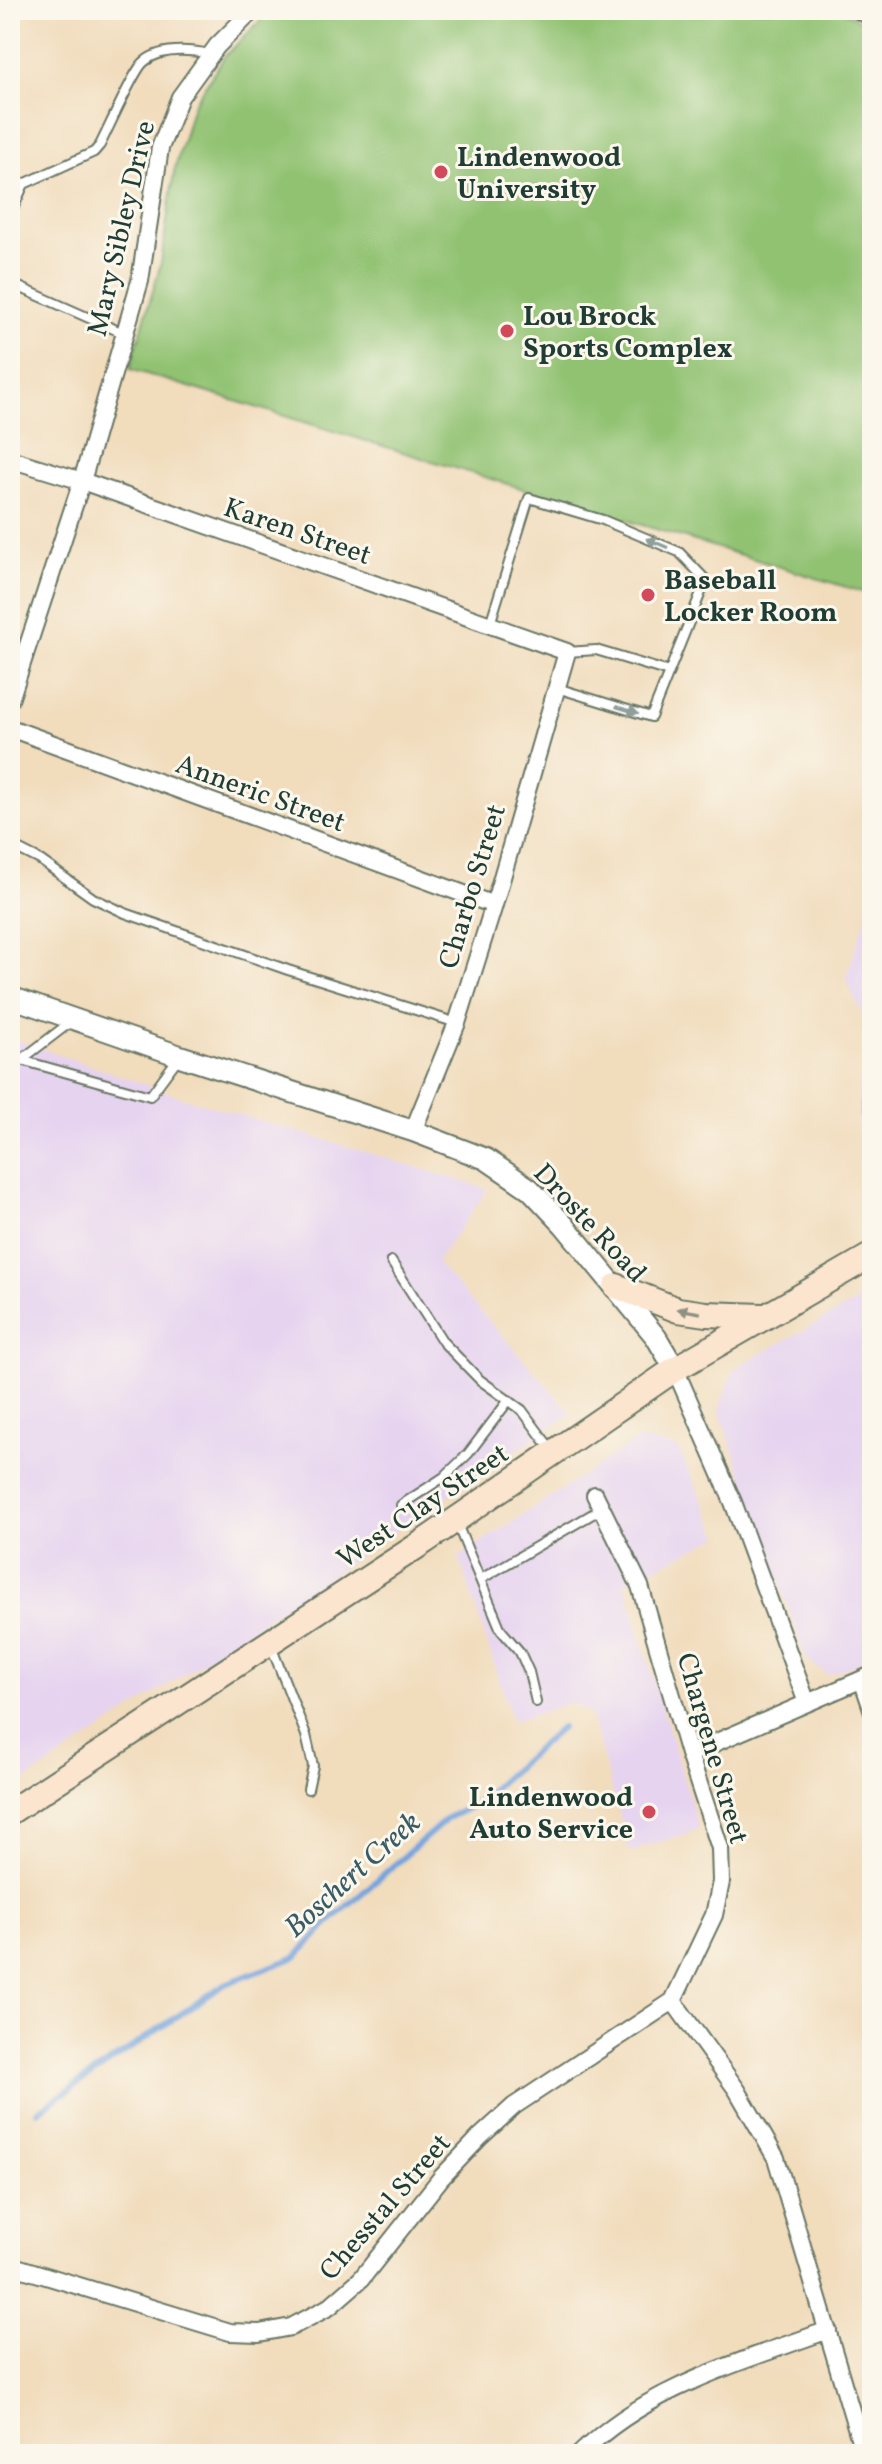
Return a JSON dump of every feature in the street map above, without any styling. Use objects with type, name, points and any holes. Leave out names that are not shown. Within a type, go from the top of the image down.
[{"type":"main road","name":"West Clay Street","points":[[10,1812],[455,1520],[675,1369],[872,1255]]},
{"type":"main road","points":[[616,1286],[678,1310],[765,1316]]},
{"type":"street","name":"Mary Sibley Drive","points":[[10,700],[82,481],[140,281],[160,148],[180,97],[212,54],[253,10]]},
{"type":"street","points":[[858,10],[872,17]]},
{"type":"street","name":"Karen Street","points":[[10,459],[82,481],[567,652]]},
{"type":"street","name":"Charbo Street","points":[[413,1131],[457,1023],[567,652]]},
{"type":"street","name":"Anneric Street","points":[[10,728],[494,905]]},
{"type":"street","name":"Droste Road","points":[[15,999],[413,1131],[486,1159],[530,1189],[616,1286],[656,1337],[675,1369],[733,1502],[807,1703]]},
{"type":"street","name":"Chargene Street","points":[[598,1502],[640,1586],[720,1848],[721,1882],[714,1915],[673,2001]]},
{"type":"street","points":[[689,1754],[865,1677]]},
{"type":"street","points":[[673,2001],[737,2090],[776,2158],[864,2454]]},
{"type":"street","name":"Chesstal Street","points":[[10,2265],[230,2332],[259,2333],[291,2327],[329,2307],[361,2279],[441,2178],[514,2106],[673,2001]]},
{"type":"street","points":[[580,2454],[602,2432],[682,2384],[828,2330]]},
{"type":"lane","points":[[10,215],[24,184],[94,152],[142,63],[158,54],[189,50],[212,54]]},
{"type":"lane","points":[[10,283],[123,333]]},
{"type":"lane","points":[[490,625],[529,498],[603,520],[679,552],[706,580],[651,717],[557,688]]},
{"type":"lane","points":[[567,652],[596,650],[669,672]]},
{"type":"lane","points":[[10,845],[40,860],[93,898],[125,913],[288,970],[457,1023]]},
{"type":"lane","points":[[10,1019],[15,999]]},
{"type":"lane","points":[[21,1060],[74,1019]]},
{"type":"lane","points":[[10,1058],[150,1096],[180,1056]]},
{"type":"lane","points":[[391,1261],[443,1342],[480,1380],[522,1410],[553,1453]]},
{"type":"lane","points":[[401,1505],[444,1477],[460,1462],[509,1400]]},
{"type":"lane","points":[[481,1579],[598,1502]]},
{"type":"lane","points":[[455,1520],[501,1630],[520,1652],[529,1672],[536,1702]]},
{"type":"lane","points":[[269,1642],[306,1735],[313,1766],[308,1789]]},
{"type":"lane","points":[[865,1677],[872,1721]]},
{"type":"shaded area","points":[[872,898],[872,1038],[846,979]]},
{"type":"shaded area","points":[[10,1038],[181,1097],[488,1189],[436,1262],[572,1413],[10,1791]]},
{"type":"shaded area","points":[[872,1293],[872,1659],[827,1675],[806,1658],[719,1409],[735,1368]]},
{"type":"shaded area","points":[[639,1439],[678,1448],[720,1536],[624,1583],[699,1829],[630,1852],[591,1715],[572,1702],[513,1722],[459,1557]]},
{"type":"green space","name":"Lou Brock Sports Complex","points":[[271,10],[841,10],[872,28],[872,595],[130,369],[161,263],[174,172],[193,105],[225,56]]},
{"type":"waterway","name":"Boschert Creek","points":[[862,1115],[872,1032]]},
{"type":"waterway","name":"Boschert Creek","points":[[38,2111],[225,1984],[296,1957],[328,1923],[449,1817],[474,1805],[562,1727]]},
{"type":"place","name":"Lindenwood University","points":[[441,172]]},
{"type":"place","name":"Lou Brock Sports Complex","points":[[507,331]]},
{"type":"place","name":"Baseball Locker Room","points":[[648,595]]},
{"type":"place","name":"Lindenwood Auto Service","points":[[649,1812]]}]
